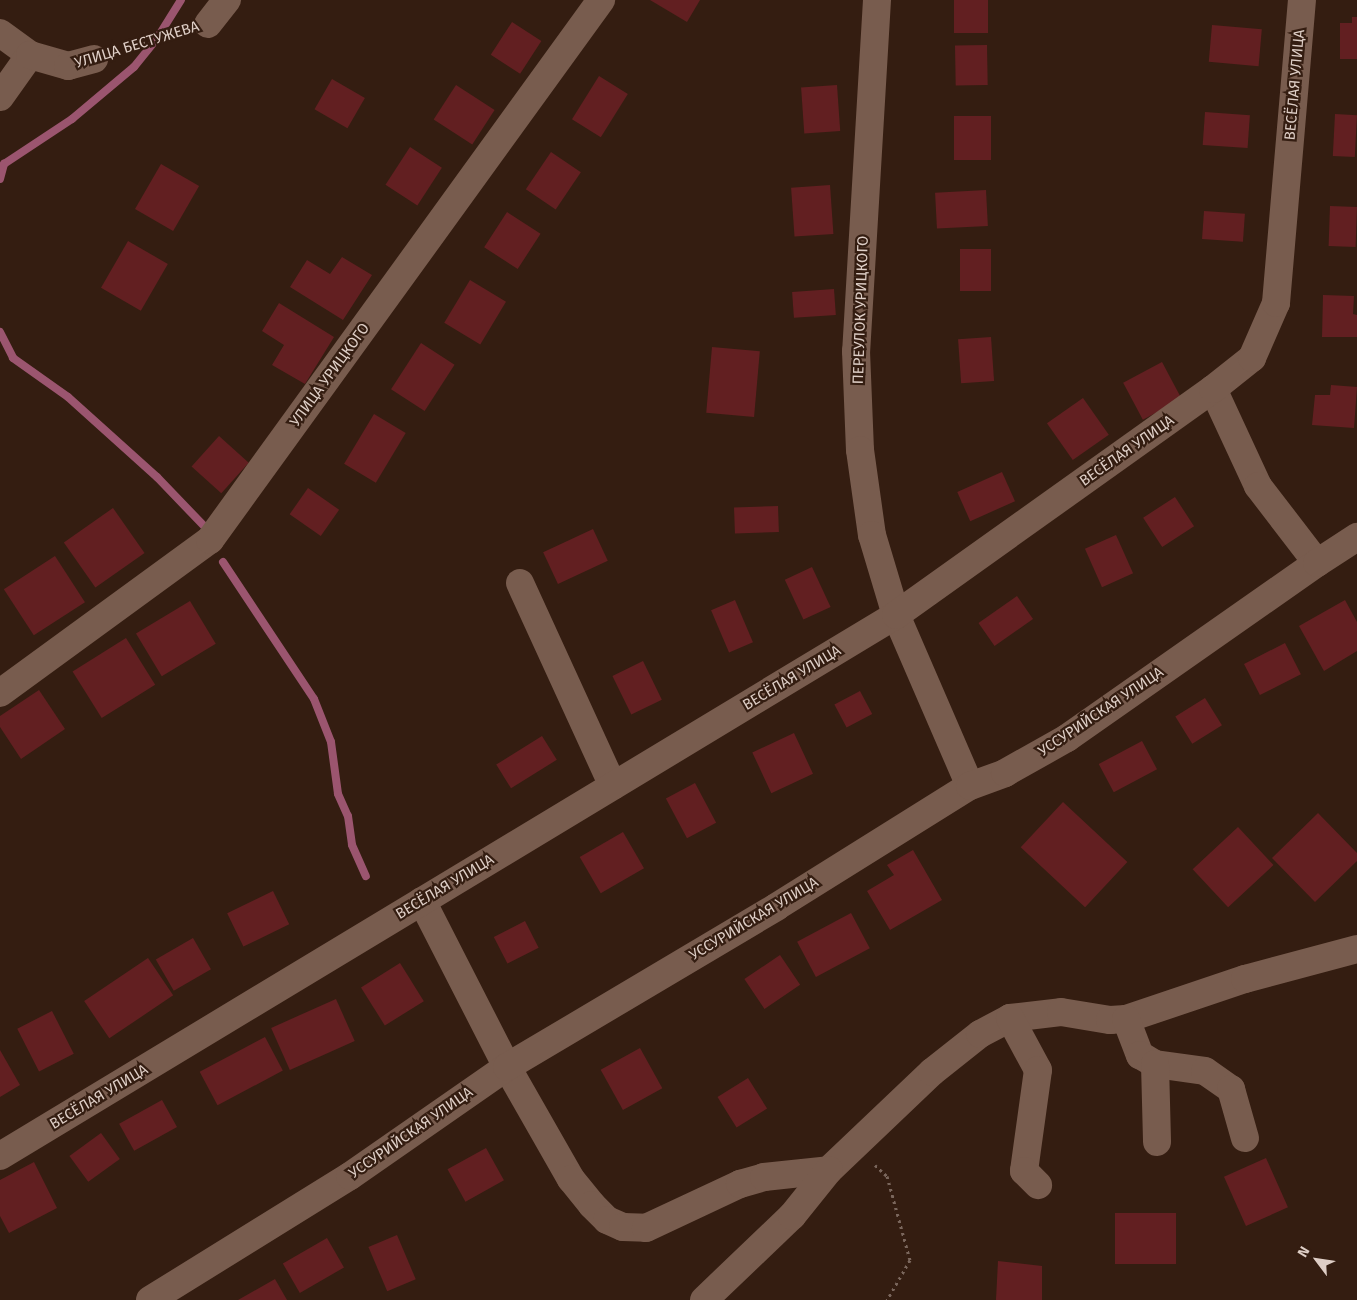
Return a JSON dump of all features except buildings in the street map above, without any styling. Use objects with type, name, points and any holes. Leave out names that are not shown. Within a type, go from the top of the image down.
[{"type":"street","name":"УЛИЦА БЕСТУЖЕВА","points":[[208,24],[227,0]]},
{"type":"street","name":"УЛИЦА УРИЦКОГО","points":[[0,693],[210,540],[601,0]]},
{"type":"street","name":"ПЕРЕУЛОК УРИЦКОГО","points":[[877,0],[856,351],[860,450],[872,535],[896,616],[970,786]]},
{"type":"street","name":"ВЕСЁЛАЯ УЛИЦА","points":[[0,1156],[896,616],[1213,389],[1252,358],[1276,303],[1302,0]]},
{"type":"street","points":[[0,33],[30,55],[0,97]]},
{"type":"street","name":"УЛИЦА БЕСТУЖЕВА","points":[[30,55],[68,66],[94,59]]},
{"type":"street","points":[[1213,389],[1258,486],[1317,563]]},
{"type":"street","name":"УССУРИЙСКАЯ УЛИЦА","points":[[150,1300],[350,1176],[507,1067],[776,906],[970,786],[1005,773],[1067,738],[1317,563],[1357,538]]},
{"type":"street","points":[[520,583],[613,786]]},
{"type":"street","points":[[422,901],[507,1067],[571,1179],[602,1215],[623,1227],[646,1228],[740,1184],[764,1176],[829,1170]]},
{"type":"street","points":[[704,1300],[792,1216],[829,1170],[854,1145],[932,1072],[980,1034],[1010,1018],[1061,1012],[1110,1020],[1126,1019],[1245,979],[1357,949]]},
{"type":"street","points":[[1010,1018],[1038,1070],[1024,1171],[1038,1185]]},
{"type":"street","points":[[1126,1019],[1140,1055],[1155,1064],[1205,1071],[1231,1089],[1246,1138]]},
{"type":"street","points":[[1155,1064],[1157,1142]]},
{"type":"path","name":"УЛИЦА БЕСТУЖЕВА","points":[[94,59],[208,24]]},
{"type":"path","points":[[854,1145],[887,1176],[910,1260],[887,1300]]},
{"type":"waterway","points":[[0,179],[4,164],[72,119],[134,67],[156,40],[181,0]]},
{"type":"waterway","points":[[0,332],[13,358],[68,397],[157,477],[204,526]]},
{"type":"waterway","points":[[223,562],[314,699],[331,742],[338,794],[348,816],[352,845],[366,876]]}]
